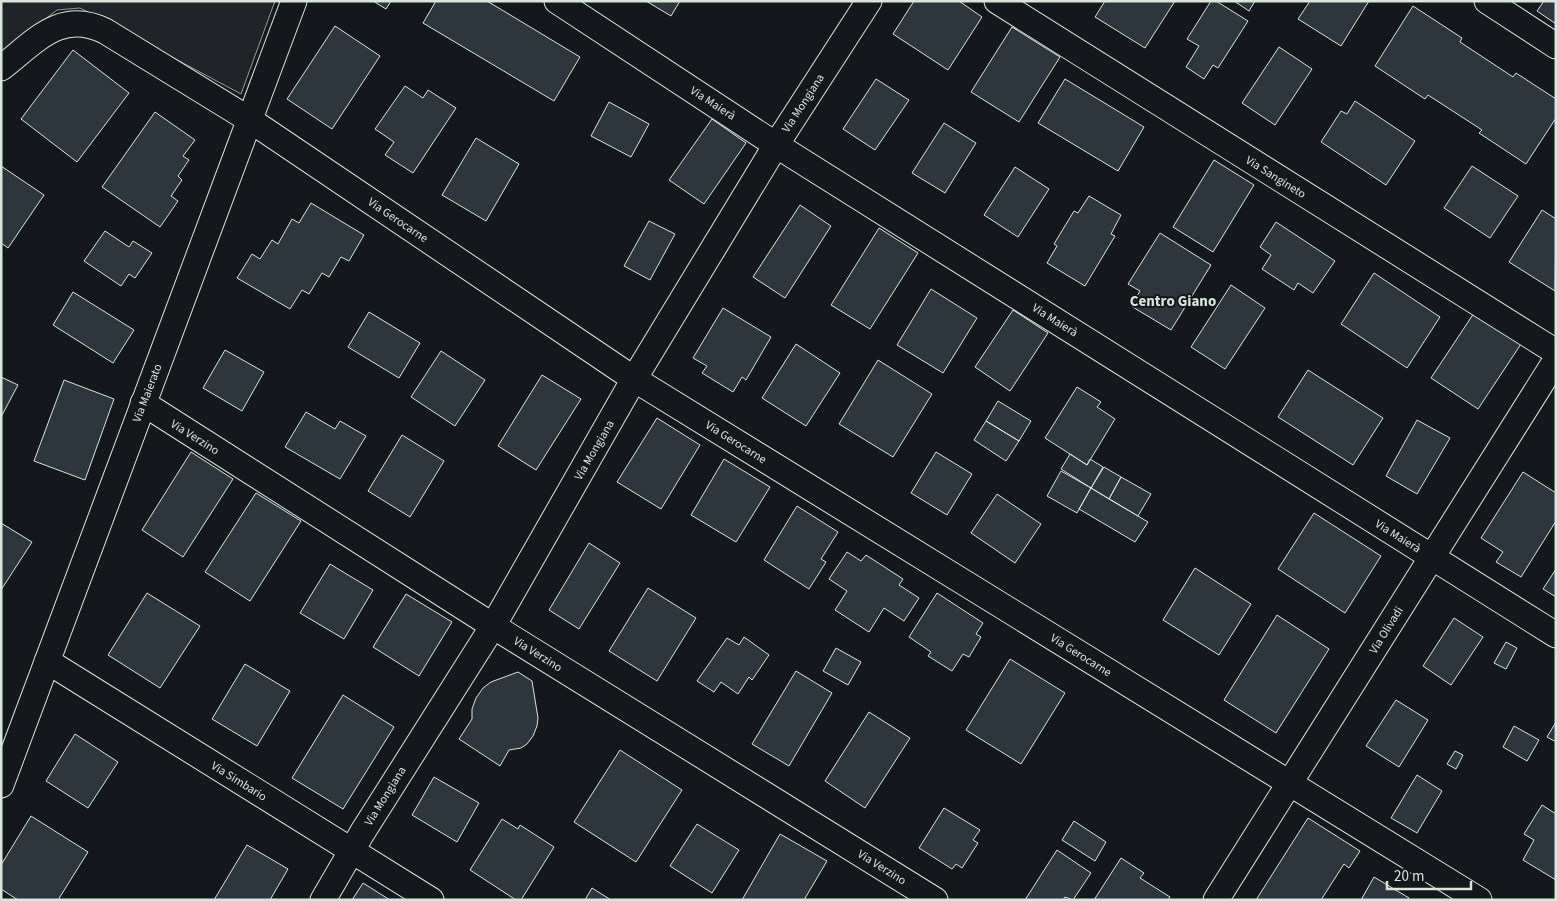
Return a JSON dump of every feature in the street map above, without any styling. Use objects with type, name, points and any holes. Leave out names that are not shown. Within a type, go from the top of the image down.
[{"type":"street","name":"Via Maierato","points":[[1,785],[294,1]]},
{"type":"street","name":"Via Maierà","points":[[556,1],[776,144],[1556,635]]},
{"type":"street","name":"Via Mongiana","points":[[322,900],[362,833],[493,626],[634,379],[776,144],[869,1]]},
{"type":"street","name":"Via Sangineto","points":[[997,1],[1556,352]]},
{"type":"street","points":[[1487,1],[1556,46]]},
{"type":"street","name":"Via Gerocarne","points":[[1,68],[53,29],[73,23],[89,25],[105,31],[250,120],[634,379],[1479,900]]},
{"type":"street","name":"Via Olivadi","points":[[1216,900],[1556,360]]},
{"type":"street","name":"Via Verzino","points":[[143,404],[493,626],[935,900]]},
{"type":"street","name":"Via Simbario","points":[[48,661],[431,900]]},
{"type":"shaded area","points":[[1,1],[275,1],[241,94],[80,8],[57,10],[1,53]]},
{"type":"building","points":[[373,1],[391,1],[386,9]]},
{"type":"building","points":[[436,1],[487,1],[580,57],[554,101],[423,23]]},
{"type":"building","points":[[646,1],[680,1],[671,16]]},
{"type":"building","points":[[914,1],[959,1],[982,17],[948,70],[893,34]]},
{"type":"building","points":[[1105,1],[1175,1],[1145,48],[1095,17]]},
{"type":"building","points":[[1211,1],[1216,1],[1248,21],[1218,68],[1213,65],[1204,79],[1186,67],[1199,46],[1187,39]]},
{"type":"building","points":[[1234,1],[1255,1],[1249,11]]},
{"type":"building","points":[[1310,1],[1369,1],[1341,46],[1298,19]]},
{"type":"building","points":[[1544,1],[1556,1],[1556,24],[1537,11]]},
{"type":"building","points":[[1413,6],[1462,38],[1460,42],[1513,77],[1516,73],[1556,99],[1556,118],[1526,164],[1479,133],[1482,130],[1428,95],[1425,99],[1375,66]]},
{"type":"building","points":[[335,26],[380,56],[332,129],[287,99]]},
{"type":"building","points":[[1012,27],[1060,57],[1019,122],[971,92]]},
{"type":"building","points":[[1279,47],[1312,69],[1275,125],[1242,103]]},
{"type":"building","points":[[73,50],[129,93],[77,162],[21,119]]},
{"type":"building","points":[[876,79],[909,100],[875,150],[843,129]]},
{"type":"building","points":[[1065,79],[1144,127],[1118,171],[1038,123]]},
{"type":"building","points":[[405,86],[423,98],[428,90],[456,108],[413,173],[385,155],[394,142],[375,129]]},
{"type":"building","points":[[1355,101],[1415,141],[1386,185],[1321,142],[1341,111],[1347,114]]},
{"type":"building","points":[[609,102],[649,124],[631,157],[591,136]]},
{"type":"building","points":[[155,112],[195,140],[183,156],[189,160],[178,176],[182,180],[171,196],[178,201],[160,227],[102,187]]},
{"type":"building","points":[[712,119],[746,143],[704,204],[669,180]]},
{"type":"building","points":[[944,123],[976,143],[945,193],[912,173]]},
{"type":"building","points":[[476,138],[519,164],[486,221],[442,195]]},
{"type":"building","points":[[1214,160],[1254,185],[1213,252],[1173,227]]},
{"type":"building","points":[[1,166],[44,195],[8,248],[1,243]]},
{"type":"building","points":[[1472,166],[1518,196],[1490,238],[1444,208]]},
{"type":"building","points":[[1015,167],[1049,189],[1018,237],[984,215]]},
{"type":"building","points":[[1089,196],[1121,215],[1111,234],[1115,236],[1085,286],[1047,263],[1057,246],[1054,244],[1074,211],[1078,213]]},
{"type":"building","points":[[311,203],[364,235],[349,261],[341,257],[329,277],[322,273],[309,294],[302,290],[290,309],[237,278],[252,254],[260,259],[272,240],[278,244],[292,219],[299,223]]},
{"type":"building","points":[[800,205],[831,226],[785,298],[753,277]]},
{"type":"building","points":[[1542,210],[1556,219],[1555,291],[1509,262]]},
{"type":"building","points":[[649,221],[675,234],[650,280],[624,266]]},
{"type":"building","points":[[1276,222],[1335,261],[1313,293],[1298,283],[1294,290],[1262,269],[1271,255],[1260,247]]},
{"type":"building","points":[[879,228],[918,253],[870,329],[831,305]]},
{"type":"building","points":[[105,231],[129,247],[133,241],[152,253],[135,278],[129,274],[121,286],[84,261]]},
{"type":"building","points":[[1160,233],[1211,265],[1171,330],[1131,306],[1140,291],[1128,284]]},
{"type":"building","points":[[1374,273],[1440,317],[1407,368],[1341,324]]},
{"type":"building","points":[[1231,285],[1265,308],[1225,369],[1191,347]]},
{"type":"building","points":[[931,289],[977,318],[943,373],[897,345]]},
{"type":"building","points":[[73,292],[134,330],[113,363],[53,325]]},
{"type":"building","points":[[723,308],[771,337],[746,380],[742,377],[733,392],[702,373],[707,366],[693,358]]},
{"type":"building","points":[[1013,310],[1048,333],[1010,391],[975,367]]},
{"type":"building","points":[[369,312],[420,343],[399,378],[348,347]]},
{"type":"building","points":[[1474,313],[1521,344],[1478,409],[1431,378]]},
{"type":"building","points":[[796,344],[840,373],[806,426],[762,398]]},
{"type":"building","points":[[225,350],[264,372],[242,411],[203,388]]},
{"type":"building","points":[[441,351],[485,380],[455,426],[411,397]]},
{"type":"building","points":[[878,360],[932,394],[893,457],[839,424]]},
{"type":"building","points":[[1308,370],[1383,418],[1353,465],[1278,417]]},
{"type":"building","points":[[542,375],[581,399],[536,470],[498,446]]},
{"type":"building","points":[[1,377],[18,385],[1,417]]},
{"type":"building","points":[[64,380],[114,399],[85,480],[34,461]]},
{"type":"building","points":[[1077,387],[1101,402],[1097,407],[1115,419],[1087,465],[1045,438]]},
{"type":"building","points":[[998,401],[1031,421],[1019,441],[986,421]]},
{"type":"building","points":[[306,412],[335,429],[340,421],[366,436],[340,479],[285,447]]},
{"type":"building","points":[[657,418],[700,445],[661,509],[617,482]]},
{"type":"building","points":[[1417,420],[1450,438],[1417,494],[1386,476]]},
{"type":"building","points":[[986,421],[1019,441],[1006,461],[974,440]]},
{"type":"building","points":[[402,435],[444,461],[410,517],[368,491]]},
{"type":"building","points":[[191,452],[233,479],[183,557],[142,530]]},
{"type":"building","points":[[936,452],[972,474],[947,515],[911,493]]},
{"type":"building","points":[[1070,454],[1087,465],[1090,459],[1103,467],[1091,488],[1061,469]]},
{"type":"building","points":[[724,459],[770,487],[736,542],[691,515]]},
{"type":"building","points":[[1104,467],[1121,477],[1109,499],[1091,488]]},
{"type":"building","points":[[1061,471],[1091,488],[1077,513],[1047,496]]},
{"type":"building","points":[[1523,472],[1556,493],[1556,521],[1521,577],[1496,562],[1503,552],[1481,538]]},
{"type":"building","points":[[1121,477],[1151,494],[1138,516],[1109,499]]},
{"type":"building","points":[[1091,488],[1148,522],[1135,542],[1079,509]]},
{"type":"building","points":[[256,493],[301,521],[250,601],[205,572]]},
{"type":"building","points":[[997,494],[1041,524],[1015,563],[971,533]]},
{"type":"building","points":[[797,506],[838,532],[821,559],[826,562],[809,589],[764,560]]},
{"type":"building","points":[[1314,513],[1381,556],[1345,613],[1278,569]]},
{"type":"building","points":[[1,523],[32,542],[1,590]]},
{"type":"building","points":[[589,543],[620,563],[579,629],[549,610]]},
{"type":"building","points":[[847,552],[861,561],[866,555],[903,579],[899,585],[919,598],[904,621],[884,608],[869,632],[835,610],[847,591],[829,579]]},
{"type":"building","points":[[330,564],[373,590],[344,639],[300,613]]},
{"type":"building","points":[[1195,568],[1251,604],[1219,655],[1163,620]]},
{"type":"building","points":[[1556,569],[1556,597],[1543,589]]},
{"type":"building","points":[[648,588],[696,618],[657,681],[609,651]]},
{"type":"building","points":[[147,593],[200,626],[160,688],[108,655]]},
{"type":"building","points":[[937,593],[983,623],[976,634],[981,637],[969,657],[963,654],[952,671],[928,656],[931,652],[909,637]]},
{"type":"building","points":[[406,594],[452,622],[419,676],[373,647]]},
{"type":"building","points":[[1277,615],[1329,649],[1276,733],[1224,700]]},
{"type":"building","points":[[1454,618],[1483,637],[1451,685],[1423,666]]},
{"type":"building","points":[[744,637],[769,655],[752,680],[749,677],[738,694],[721,682],[714,692],[697,681],[727,638],[739,645]]},
{"type":"building","points":[[1506,642],[1517,648],[1506,669],[1494,663]]},
{"type":"building","points":[[836,648],[861,662],[848,685],[823,671]]},
{"type":"building","points":[[1010,659],[1065,693],[1021,764],[966,730]]},
{"type":"building","points":[[245,664],[290,691],[257,746],[212,719]]},
{"type":"building","points":[[796,671],[832,693],[789,766],[752,744]]},
{"type":"building","points":[[518,672],[532,681],[538,718],[537,726],[527,744],[521,748],[509,750],[500,766],[459,739],[472,719],[472,709],[476,698],[483,688],[491,682]]},
{"type":"building","points":[[343,695],[394,727],[343,809],[292,778]]},
{"type":"building","points":[[1396,700],[1428,720],[1399,767],[1366,746]]},
{"type":"building","points":[[869,712],[910,738],[865,808],[825,781]]},
{"type":"building","points":[[1556,722],[1556,742],[1547,737]]},
{"type":"building","points":[[1514,726],[1539,740],[1527,761],[1503,747]]},
{"type":"building","points":[[75,734],[118,762],[88,808],[46,781]]},
{"type":"building","points":[[620,750],[682,790],[636,862],[574,822]]},
{"type":"building","points":[[1455,751],[1463,755],[1456,769],[1447,764]]},
{"type":"building","points":[[1417,775],[1442,791],[1417,833],[1391,818]]},
{"type":"building","points":[[434,777],[479,803],[457,842],[412,815]]},
{"type":"building","points":[[1542,805],[1556,814],[1556,880],[1523,860],[1534,840],[1524,834]]},
{"type":"building","points":[[944,808],[980,830],[973,840],[978,843],[962,868],[956,864],[952,869],[919,848]]},
{"type":"building","points":[[31,816],[88,852],[58,900],[18,900],[1,889],[1,865]]},
{"type":"building","points":[[1308,818],[1360,851],[1349,868],[1344,864],[1321,900],[1256,900]]},
{"type":"building","points":[[502,819],[518,829],[520,825],[554,847],[521,900],[516,900],[470,870]]},
{"type":"building","points":[[1074,821],[1106,842],[1095,861],[1062,840]]},
{"type":"building","points":[[697,824],[739,850],[712,893],[670,866]]},
{"type":"building","points":[[780,834],[827,861],[804,900],[742,900]]},
{"type":"building","points":[[247,845],[288,869],[270,900],[214,900]]},
{"type":"building","points":[[1057,850],[1091,873],[1073,900],[1065,897],[1063,900],[1025,900]]},
{"type":"building","points":[[1121,858],[1144,873],[1140,878],[1170,897],[1168,900],[1094,900]]},
{"type":"building","points":[[1374,877],[1409,898],[1408,900],[1361,900]]},
{"type":"building","points":[[363,883],[390,900],[352,900]]},
{"type":"building","points":[[592,888],[611,900],[585,900]]},
{"type":"district","name":"Centro Giano","points":[[1173,301]]}]
